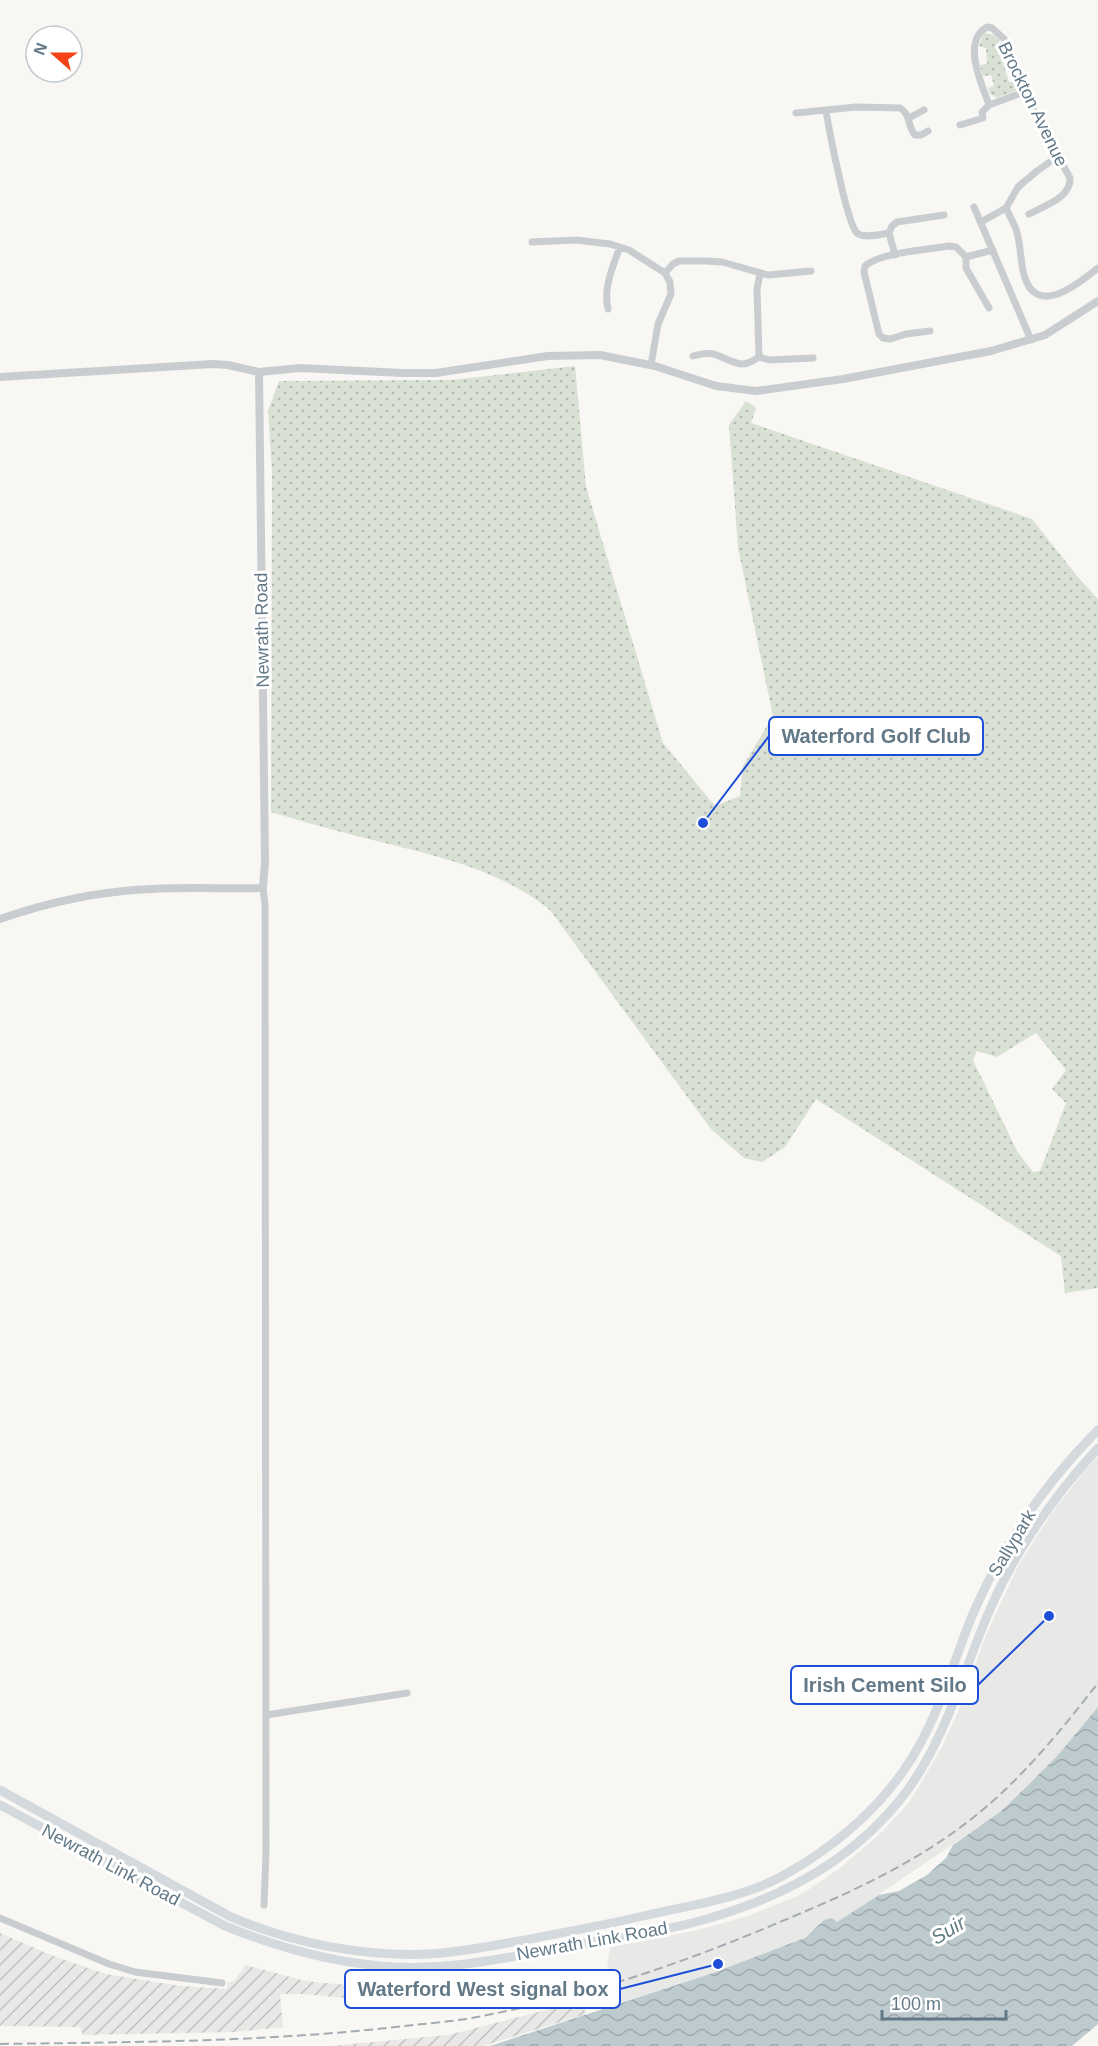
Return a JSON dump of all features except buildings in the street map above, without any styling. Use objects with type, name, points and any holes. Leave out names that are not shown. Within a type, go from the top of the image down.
[{"type":"main road","name":"Sallypark","points":[[952,1671],[976,1608],[1006,1548],[1053,1480],[1098,1430]]},
{"type":"main road","name":"Sallypark","points":[[963,1678],[990,1609],[1019,1552],[1057,1497],[1098,1448]]},
{"type":"main road","name":"Newrath Link Road","points":[[0,1790],[231,1917],[252,1925],[330,1947],[370,1952],[430,1954],[468,1951],[630,1919],[745,1892],[785,1875],[832,1845],[875,1806],[896,1782],[927,1731],[952,1671]]},
{"type":"main road","name":"Newrath Link Road","points":[[0,1805],[205,1916],[260,1941],[295,1951],[366,1965],[429,1967],[463,1964],[702,1921],[766,1899],[817,1874],[871,1833],[906,1791],[939,1737],[963,1678]]},
{"type":"street","name":"Brockton Avenue","points":[[989,105],[976,65],[975,45],[979,35],[987,27],[992,28],[1004,39],[1011,52],[1024,92],[1070,178],[1070,186],[1065,194],[1029,214]]},
{"type":"street","points":[[960,125],[983,118],[982,112],[989,105],[1024,92]]},
{"type":"street","points":[[796,113],[856,107],[891,107],[905,111],[909,118],[910,129],[915,135],[928,131]]},
{"type":"street","points":[[909,118],[924,110]]},
{"type":"street","points":[[826,111],[831,141],[853,227],[864,236],[889,233]]},
{"type":"street","points":[[981,222],[1006,208],[1018,187],[1057,157]]},
{"type":"street","points":[[974,207],[1031,340]]},
{"type":"street","points":[[1006,208],[1016,229],[1024,275],[1029,288],[1036,295],[1044,298],[1052,297],[1085,279],[1098,268]]},
{"type":"street","points":[[895,255],[889,233],[892,226],[897,222],[944,215]]},
{"type":"street","points":[[532,242],[576,240],[620,247],[639,255],[665,273],[670,282],[671,294],[658,324],[651,365]]},
{"type":"street","points":[[930,331],[890,339],[879,334],[864,272],[865,266],[870,262],[895,255],[949,246],[956,247],[966,257],[966,268],[989,308]]},
{"type":"street","points":[[608,309],[606,300],[608,285],[620,247]]},
{"type":"street","points":[[966,257],[993,250]]},
{"type":"street","points":[[665,273],[679,261],[722,262],[778,276],[811,272]]},
{"type":"street","points":[[759,357],[756,289],[760,273]]},
{"type":"street","points":[[0,377],[213,364],[259,372],[300,368],[436,373],[569,354],[600,355],[651,365],[716,386],[756,391],[788,388],[991,351],[1050,333],[1098,302]]},
{"type":"street","points":[[693,356],[703,353],[714,354],[741,364],[747,364],[759,357],[769,360],[813,358]]},
{"type":"street","name":"Newrath Road","points":[[259,372],[265,852],[263,888]]},
{"type":"street","points":[[0,920],[30,909],[99,894],[150,889],[263,888],[265,905],[266,1715],[264,1905]]},
{"type":"street","points":[[266,1715],[407,1694]]},
{"type":"street","points":[[0,1918],[109,1964],[135,1972],[222,1983]]},
{"type":"shaded area","points":[[986,33],[994,35],[1000,41],[995,46],[1000,53],[1009,82],[1014,81],[1018,87],[1017,90],[997,98],[990,94],[988,88],[994,86],[991,75],[983,76],[980,65],[987,64],[986,48],[979,46]]},
{"type":"shaded area","points":[[575,366],[586,487],[663,743],[715,806],[740,796],[743,766],[773,716],[738,548],[729,425],[746,401],[756,408],[751,423],[1032,519],[1098,599],[1098,1288],[1065,1293],[1061,1256],[816,1099],[785,1147],[762,1162],[744,1158],[711,1129],[550,910],[509,883],[464,865],[271,812],[272,472],[268,411],[279,381],[452,380]],"holes":[[[1036,1033],[1066,1070],[1052,1089],[1066,1103],[1040,1171],[1033,1172],[1017,1151],[973,1060],[977,1051],[997,1057]]]},
{"type":"shaded area","points":[[1098,1457],[1098,1707],[1057,1756],[1000,1812],[837,1922],[824,1920],[805,1938],[601,2012],[610,1947],[694,1931],[748,1916],[802,1894],[840,1868],[882,1832],[911,1800],[943,1745],[963,1701],[984,1640],[1018,1566],[1051,1514],[1089,1465]]},
{"type":"shaded area","points":[[0,1933],[56,1957],[106,1974],[181,1986],[227,1989],[227,1982],[234,1981],[246,1965],[306,1981],[346,1985],[345,1998],[280,1994],[283,2027],[235,2032],[83,2035],[80,2027],[0,2026]]},
{"type":"shaded area","points":[[581,2001],[586,2014],[483,2046],[331,2046],[448,2035]]},
{"type":"water","name":"Suir","points":[[1098,1707],[1098,2024],[1072,2046],[490,2046],[710,1974],[805,1938],[824,1920],[832,1918],[837,1922],[879,1895],[899,1891],[927,1875],[946,1858],[953,1845],[1000,1812],[1057,1756]]},
{"type":"railway","points":[[0,2044],[253,2038],[435,2023],[524,2007],[636,1976],[745,1937],[884,1874],[934,1846],[997,1798],[1057,1734],[1098,1683]]},
{"type":"place","name":"Waterford Golf Club","points":[[703,823]]},
{"type":"place","name":"Irish Cement Silo","points":[[1049,1616]]},
{"type":"place","name":"Waterford West signal box","points":[[718,1964]]}]
